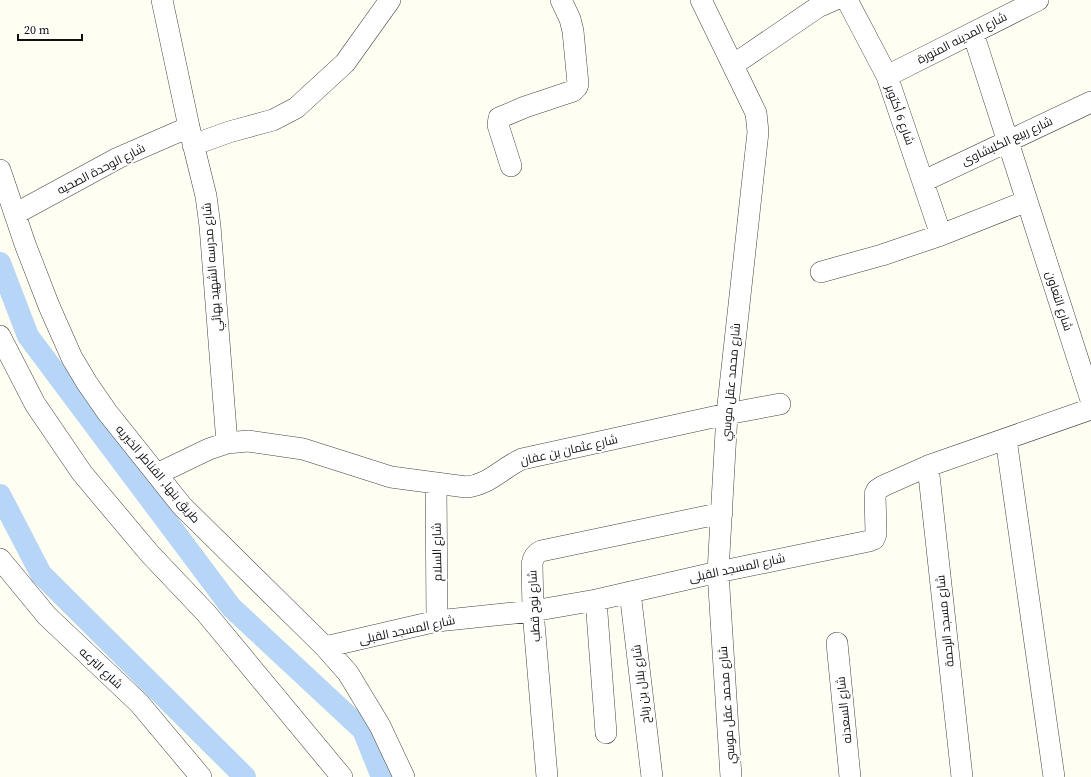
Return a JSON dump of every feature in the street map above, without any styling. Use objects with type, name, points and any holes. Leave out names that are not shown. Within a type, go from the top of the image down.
[{"type":"street","name":"شارع مدرسه الشهيد بهائي","points":[[162,0],[191,136],[206,196],[210,226],[227,443]]},
{"type":"street","name":"شارع الوحدة الصحيه","points":[[15,214],[118,158],[191,136],[229,132],[273,120],[296,108],[345,63],[390,0]]},
{"type":"street","points":[[511,166],[498,125],[499,118],[525,107],[573,91],[578,84],[573,31],[570,19],[561,0]]},
{"type":"street","name":"شارع محمد عقل موسي","points":[[701,0],[756,113],[758,132],[727,414],[718,572],[731,777]]},
{"type":"street","points":[[733,65],[818,7],[834,0]]},
{"type":"street","name":"شارع 6 أكتوبر","points":[[846,0],[887,76],[924,181],[941,235]]},
{"type":"street","name":"شارع المدينه المنورة","points":[[887,76],[1038,0]]},
{"type":"street","name":"شارع التعاون","points":[[973,33],[1091,400]]},
{"type":"street","name":"شارع ربيع الكلبشاوى","points":[[924,181],[1091,102]]},
{"type":"street","name":"طريق بنها, القناطر الخيريه","points":[[0,170],[46,299],[72,358],[87,383],[182,506],[325,647],[348,672],[380,726],[404,777]]},
{"type":"street","points":[[821,272],[882,255],[941,235],[1027,201]]},
{"type":"street","points":[[0,336],[35,404],[82,473],[150,554],[206,613],[342,777]]},
{"type":"street","name":"شارع عثمان بن عفان","points":[[157,474],[198,453],[227,443],[248,441],[303,448],[391,477],[466,487],[476,486],[484,483],[509,466],[522,460],[727,414],[780,404]]},
{"type":"street","name":"شارع المسجد القبلى","points":[[325,647],[438,621],[533,611],[596,600],[718,572],[874,539],[876,534],[874,498],[878,490],[928,466],[1091,409]]},
{"type":"street","points":[[1006,439],[1054,777]]},
{"type":"street","name":"شارع مسجد الرحمة","points":[[928,466],[962,777]]},
{"type":"street","name":"شارع السلام","points":[[436,483],[438,621]]},
{"type":"street","name":"شارع نوح قطب","points":[[547,777],[533,611],[532,564],[536,554],[541,551],[722,513]]},
{"type":"street","name":"شارع الترعه","points":[[0,559],[47,616],[139,703],[201,777]]},
{"type":"street","name":"شارع بلال بن رباح","points":[[630,592],[652,777]]},
{"type":"street","points":[[596,600],[606,733]]},
{"type":"street","name":"شارع السعدنه","points":[[837,643],[850,777]]},
{"type":"waterway","points":[[0,263],[28,336],[231,607],[363,730],[382,777]]},
{"type":"waterway","points":[[0,495],[41,574],[245,777]]}]
